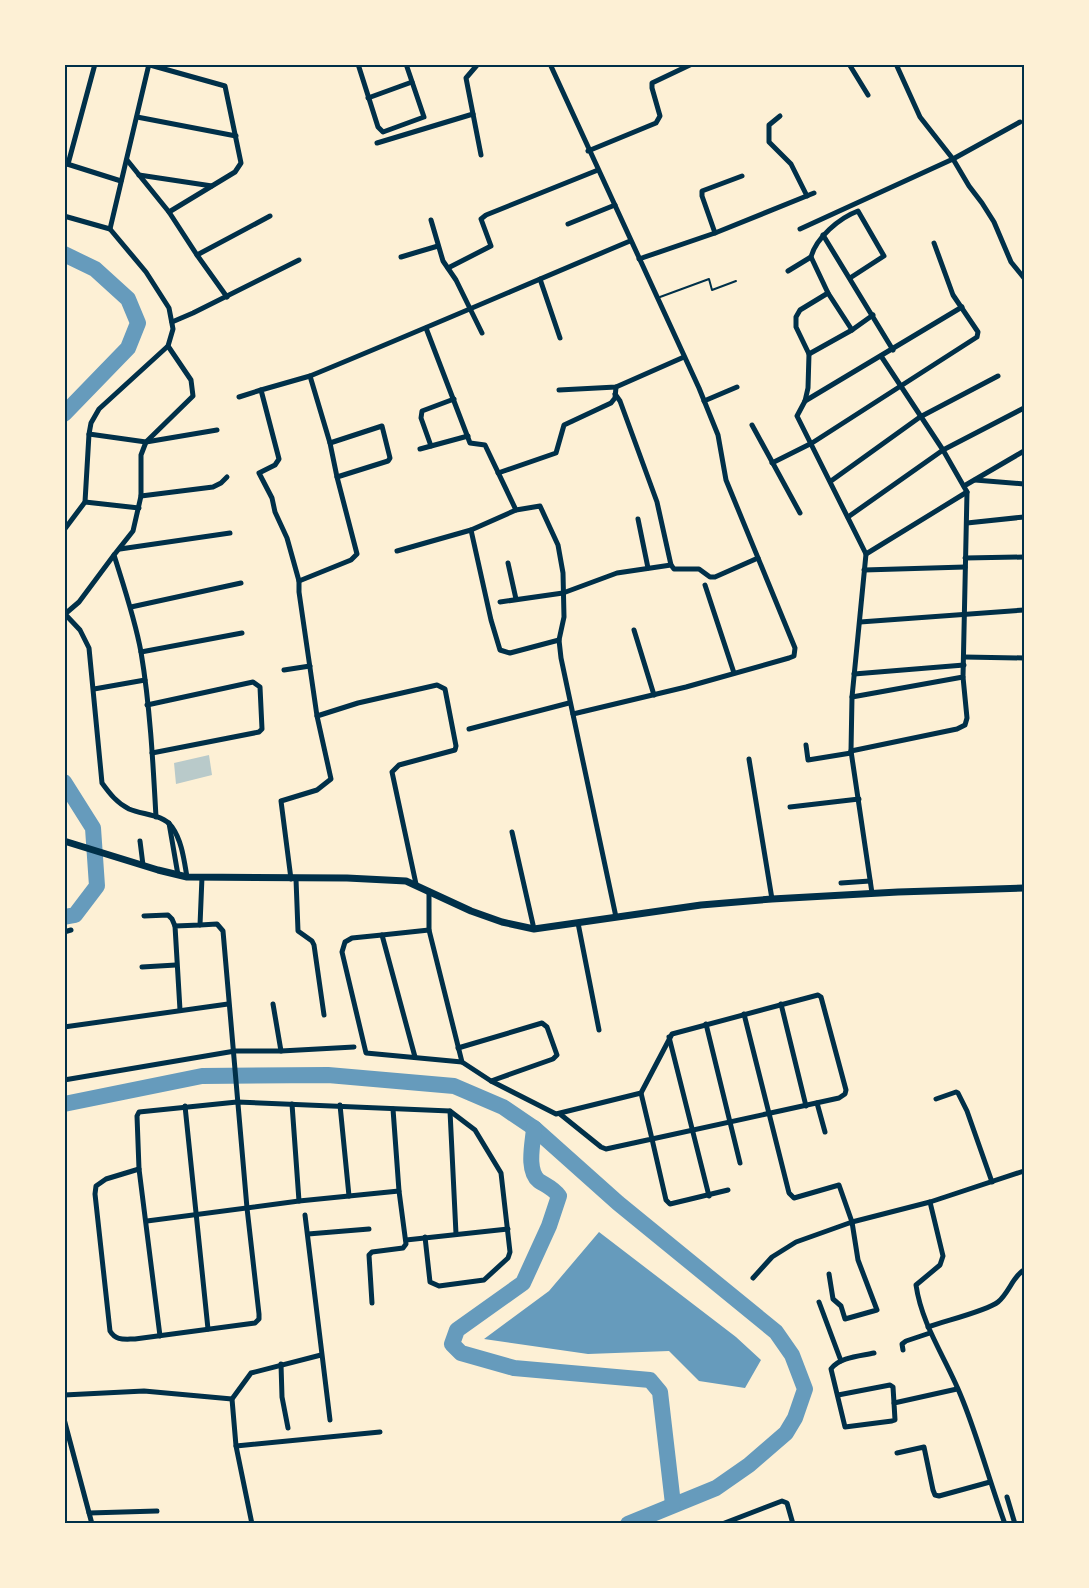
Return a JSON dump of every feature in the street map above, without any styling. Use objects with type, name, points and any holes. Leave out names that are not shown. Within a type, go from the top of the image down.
[{"type":"main road","points":[[64,841],[187,877],[347,878],[406,881],[471,911],[501,922],[534,929],[700,905],[872,893],[1024,888]]},
{"type":"street","points":[[95,64],[66,164],[121,181]]},
{"type":"street","points":[[358,64],[378,127],[382,132],[424,117],[406,64]]},
{"type":"street","points":[[478,64],[466,78],[482,155]]},
{"type":"street","points":[[550,64],[704,401],[718,435],[726,480],[795,648],[794,656],[654,695],[573,714]]},
{"type":"street","points":[[588,151],[656,123],[660,116],[652,82],[692,64]]},
{"type":"street","points":[[849,64],[867,95]]},
{"type":"street","points":[[110,229],[150,65],[225,86],[236,136],[240,166],[235,172],[170,212]]},
{"type":"street","points":[[896,65],[920,117],[952,159],[994,222],[1011,262],[1024,278]]},
{"type":"street","points":[[368,98],[412,82]]},
{"type":"street","points":[[377,143],[473,114]]},
{"type":"street","points":[[780,116],[769,125],[769,142],[791,164],[807,196]]},
{"type":"street","points":[[137,117],[236,136]]},
{"type":"street","points":[[800,229],[952,159],[1020,122]]},
{"type":"street","points":[[409,123],[413,133]]},
{"type":"street","points":[[127,160],[170,212],[196,255],[227,297]]},
{"type":"street","points":[[448,268],[491,246],[481,219],[486,215],[598,171]]},
{"type":"street","points":[[139,175],[212,186]]},
{"type":"street","points":[[716,233],[702,191],[741,176]]},
{"type":"street","points":[[639,259],[716,233],[814,193]]},
{"type":"street","points":[[568,224],[615,205]]},
{"type":"street","points":[[850,278],[883,257],[884,252],[858,211],[825,234],[814,246],[811,257],[828,293],[852,330]]},
{"type":"street","points":[[64,216],[110,229],[146,272],[169,308],[173,329],[168,346],[99,410],[89,434],[85,502],[64,530]]},
{"type":"street","points":[[196,255],[270,216]]},
{"type":"street","points":[[431,220],[438,246],[482,333]]},
{"type":"street","points":[[825,234],[893,350]]},
{"type":"street","points":[[239,397],[310,376],[630,241]]},
{"type":"street","points":[[771,463],[812,443],[975,339],[978,332],[953,295],[934,243]]},
{"type":"street","points":[[401,256],[438,246]]},
{"type":"street","points":[[788,271],[811,257]]},
{"type":"street","points":[[172,322],[299,260]]},
{"type":"street","points":[[540,279],[560,338]]},
{"type":"street","points":[[828,293],[800,310],[795,317],[796,327],[808,354],[808,388],[805,401],[798,413],[798,419],[866,554],[852,697],[851,752],[872,893]]},
{"type":"street","points":[[805,401],[962,307]]},
{"type":"street","points":[[808,354],[852,330],[873,315]]},
{"type":"street","points":[[426,328],[470,443],[483,444],[488,451],[516,510]]},
{"type":"street","points":[[168,346],[191,380],[193,396],[146,442],[141,455],[141,496],[133,531],[79,602],[65,614],[80,630],[89,648],[102,783],[116,801],[131,810],[169,823],[179,840],[187,877]]},
{"type":"street","points":[[806,745],[808,760],[957,729],[965,725],[967,718],[963,677],[967,524],[965,489],[943,450],[881,356]]},
{"type":"street","points":[[559,390],[616,387],[684,357]]},
{"type":"street","points":[[299,581],[351,560],[357,554],[330,443],[310,376]]},
{"type":"street","points":[[831,481],[921,417],[998,376]]},
{"type":"street","points":[[498,474],[556,453],[564,425],[611,403],[616,387]]},
{"type":"street","points":[[704,401],[737,387]]},
{"type":"street","points":[[261,390],[279,459],[275,465],[259,473],[285,531],[299,581],[317,716],[331,779],[317,790],[281,801],[298,931],[314,945],[324,1015]]},
{"type":"street","points":[[615,394],[620,401],[657,502],[671,565],[674,569],[699,569],[710,577],[715,577],[758,558]]},
{"type":"street","points":[[431,446],[421,418],[422,411],[454,399]]},
{"type":"street","points":[[848,517],[943,450],[1024,408]]},
{"type":"street","points":[[752,425],[800,513]]},
{"type":"street","points":[[330,443],[382,426],[390,458],[388,461],[337,477]]},
{"type":"street","points":[[89,434],[146,442],[217,430]]},
{"type":"street","points":[[420,449],[468,436]]},
{"type":"street","points":[[866,554],[965,489],[974,480],[1024,451]]},
{"type":"street","points":[[141,496],[213,487],[227,477]]},
{"type":"street","points":[[974,480],[1024,483]]},
{"type":"street","points":[[85,502],[139,508]]},
{"type":"street","points":[[397,551],[471,530],[516,510],[540,506],[558,545],[563,573],[564,617],[559,640],[569,703],[616,917]]},
{"type":"street","points":[[967,524],[1024,517]]},
{"type":"street","points":[[638,519],[648,568]]},
{"type":"street","points":[[471,530],[500,650],[510,653],[559,640]]},
{"type":"street","points":[[120,549],[230,533]]},
{"type":"street","points":[[114,555],[131,607],[141,652],[152,753],[156,817]]},
{"type":"street","points":[[965,558],[1024,557]]},
{"type":"street","points":[[508,563],[516,599]]},
{"type":"street","points":[[500,602],[563,593],[617,573],[671,565]]},
{"type":"street","points":[[864,570],[965,567]]},
{"type":"street","points":[[131,607],[241,583]]},
{"type":"street","points":[[705,585],[734,673]]},
{"type":"street","points":[[860,622],[1024,610]]},
{"type":"street","points":[[634,630],[654,695]]},
{"type":"street","points":[[141,652],[242,633]]},
{"type":"street","points":[[964,657],[1024,658]]},
{"type":"street","points":[[854,674],[963,665]]},
{"type":"street","points":[[284,670],[310,666]]},
{"type":"street","points":[[852,697],[963,677]]},
{"type":"street","points":[[94,689],[145,680]]},
{"type":"street","points":[[147,705],[254,681],[260,687],[262,729],[255,734],[152,753]]},
{"type":"street","points":[[317,716],[358,703],[437,685],[445,689],[455,750],[399,765],[392,771],[416,884]]},
{"type":"street","points":[[469,729],[569,703]]},
{"type":"street","points":[[749,759],[772,899]]},
{"type":"street","points":[[790,807],[859,800]]},
{"type":"street","points":[[169,823],[178,875]]},
{"type":"street","points":[[512,832],[534,929]]},
{"type":"street","points":[[140,841],[143,865]]},
{"type":"street","points":[[200,925],[202,877]]},
{"type":"street","points":[[841,883],[870,881]]},
{"type":"street","points":[[429,891],[429,930],[462,1062]]},
{"type":"street","points":[[144,916],[168,915],[175,926],[180,1010]]},
{"type":"street","points":[[578,923],[599,1030]]},
{"type":"street","points":[[139,1169],[106,1179],[96,1186],[110,1331],[113,1336],[120,1339],[160,1336],[255,1323],[259,1319],[222,928],[217,924],[175,926]]},
{"type":"street","points":[[429,930],[352,938],[345,942],[342,952],[366,1053],[462,1062],[491,1081],[560,1114],[606,1149],[652,1139],[692,1132],[769,1115],[839,1098],[845,1094],[846,1090],[823,1001],[818,995],[672,1034],[641,1093],[652,1139],[668,1203],[674,1205],[728,1190]]},
{"type":"street","points":[[382,936],[415,1057]]},
{"type":"street","points":[[142,967],[176,965]]},
{"type":"street","points":[[64,1027],[228,1004]]},
{"type":"street","points":[[273,1004],[281,1051]]},
{"type":"street","points":[[781,1004],[806,1106]]},
{"type":"street","points":[[744,1014],[789,1193],[794,1198],[839,1185],[852,1222],[858,1260],[877,1310],[845,1319],[841,1306],[833,1299],[829,1274]]},
{"type":"street","points":[[458,1048],[542,1023],[547,1027],[557,1054],[553,1059],[491,1081]]},
{"type":"street","points":[[706,1024],[740,1162]]},
{"type":"street","points":[[669,1037],[708,1196]]},
{"type":"street","points":[[64,1080],[235,1051],[354,1047]]},
{"type":"street","points":[[560,1114],[641,1093]]},
{"type":"street","points":[[936,1099],[958,1093],[967,1111],[992,1182]]},
{"type":"street","points":[[160,1336],[139,1169],[137,1116],[139,1112],[237,1102],[340,1105],[450,1112],[475,1130],[501,1173],[510,1252],[508,1258],[484,1280],[438,1286],[430,1282],[425,1237]]},
{"type":"street","points":[[817,1103],[825,1132]]},
{"type":"street","points":[[292,1104],[298,1201]]},
{"type":"street","points":[[340,1105],[349,1196]]},
{"type":"street","points":[[186,1106],[208,1329]]},
{"type":"street","points":[[372,1303],[369,1255],[372,1252],[403,1248],[406,1244],[399,1191],[393,1109]]},
{"type":"street","points":[[450,1112],[456,1234]]},
{"type":"street","points":[[753,1278],[772,1257],[796,1242],[852,1222],[930,1202],[1024,1171]]},
{"type":"street","points":[[147,1221],[298,1201],[399,1191]]},
{"type":"street","points":[[930,1202],[943,1256],[940,1265],[916,1285],[918,1297],[930,1333],[962,1399],[1005,1524]]},
{"type":"street","points":[[305,1215],[330,1420]]},
{"type":"street","points":[[308,1234],[369,1229]]},
{"type":"street","points":[[406,1240],[508,1229]]},
{"type":"street","points":[[928,1327],[993,1306],[1009,1291],[1019,1273],[1024,1270]]},
{"type":"street","points":[[819,1302],[841,1361]]},
{"type":"street","points":[[903,1350],[902,1344],[906,1341],[930,1333]]},
{"type":"street","points":[[838,1395],[890,1385],[893,1387],[895,1420],[848,1428],[844,1425],[831,1369],[841,1361],[874,1353]]},
{"type":"street","points":[[252,1524],[236,1446],[232,1399],[248,1374],[321,1355]]},
{"type":"street","points":[[281,1364],[282,1397],[288,1428]]},
{"type":"street","points":[[894,1402],[957,1389]]},
{"type":"street","points":[[64,1395],[144,1391],[232,1399]]},
{"type":"street","points":[[64,1419],[92,1524]]},
{"type":"street","points":[[236,1446],[380,1432]]},
{"type":"street","points":[[897,1453],[924,1447],[935,1495],[939,1496],[990,1482]]},
{"type":"street","points":[[1007,1497],[1015,1524]]},
{"type":"street","points":[[722,1524],[739,1520],[785,1502],[793,1524]]},
{"type":"street","points":[[88,1513],[157,1511]]},
{"type":"lane","points":[[657,298],[709,279],[712,290],[736,281]]},
{"type":"shaded area","points":[[209,755],[212,775],[176,784],[174,763]]},
{"type":"water","points":[[599,1232],[736,1337],[761,1360],[745,1388],[699,1381],[669,1351],[588,1354],[484,1339],[549,1291]]},
{"type":"waterway","points":[[64,254],[95,269],[128,299],[138,323],[128,348],[64,414]]},
{"type":"waterway","points":[[64,782],[93,828],[97,886],[75,915],[64,917]]},
{"type":"waterway","points":[[64,1104],[202,1076],[328,1075],[454,1086],[503,1107],[534,1128],[618,1203],[776,1332],[792,1355],[805,1389],[795,1418],[786,1433],[749,1465],[716,1488],[628,1524]]},
{"type":"waterway","points":[[534,1128],[531,1163],[535,1176],[559,1196],[549,1226],[523,1283],[457,1330],[452,1344],[461,1353],[514,1368],[650,1380],[660,1392],[673,1504]]}]
